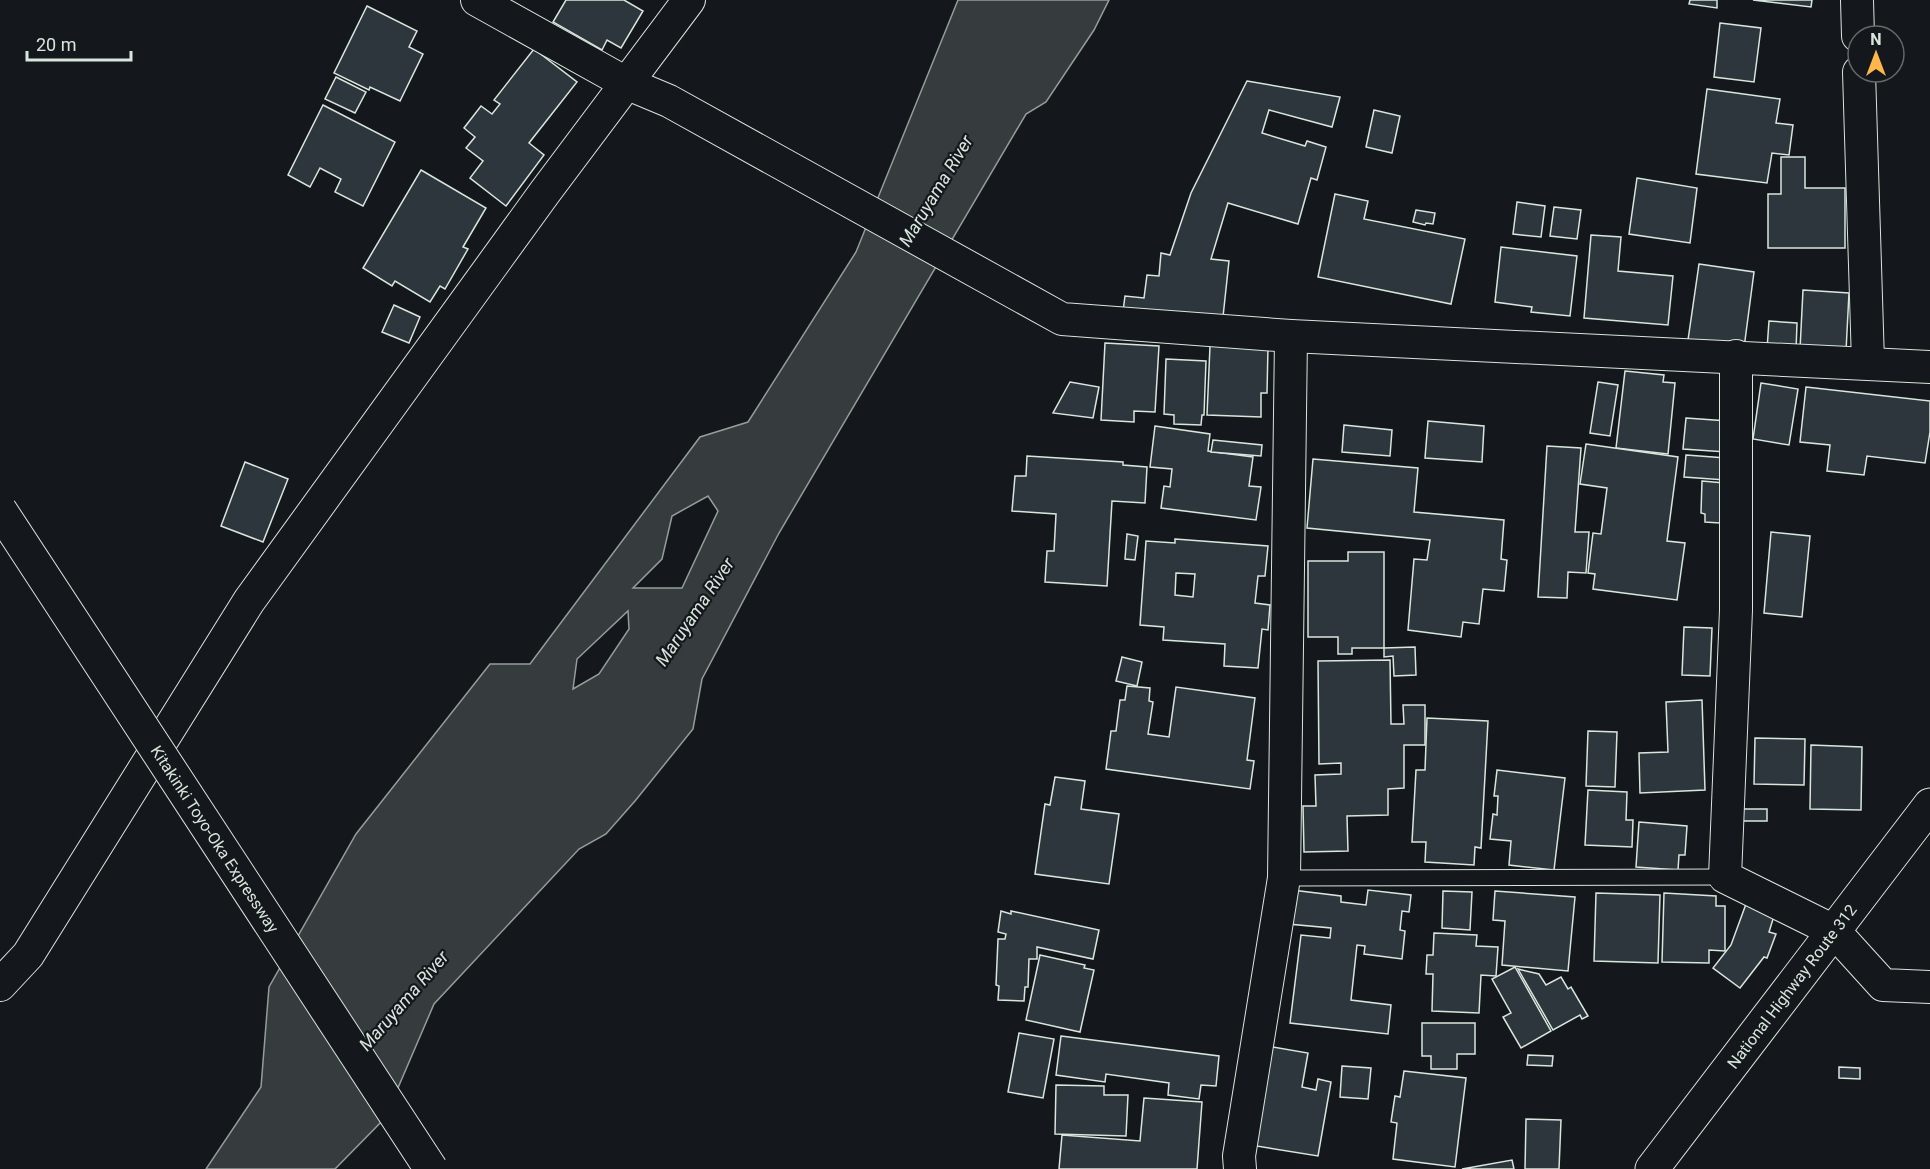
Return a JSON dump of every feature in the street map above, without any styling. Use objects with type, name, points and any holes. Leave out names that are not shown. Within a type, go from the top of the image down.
[{"type":"highway","name":"Kitakinki Toyo-Oka Expressway","points":[[0,510],[431,1169]]},
{"type":"highway","name":"National Highway Route 312","points":[[1652,1169],[1930,805]]},
{"type":"street","points":[[477,0],[626,83],[669,101],[1062,319],[1291,336],[1868,362],[1930,367]]},
{"type":"street","points":[[0,985],[28,955],[249,601],[626,83],[689,0]]},
{"type":"street","points":[[1857,0],[1858,24]]},
{"type":"street","points":[[1859,84],[1868,362]]},
{"type":"street","points":[[1240,1169],[1239,1156],[1284,878],[1291,336]]},
{"type":"street","points":[[1736,356],[1736,610],[1725,877],[1834,931],[1883,985],[1930,987]]},
{"type":"lane","points":[[1284,878],[1725,877]]},
{"type":"water","name":"Maruyama River","points":[[958,0],[1109,0],[1094,30],[1046,102],[1026,114],[779,533],[702,679],[693,729],[606,834],[579,849],[434,1004],[385,1118],[335,1169],[206,1169],[261,1087],[269,987],[356,834],[490,664],[530,664],[700,437],[748,422],[856,252]],"holes":[[[708,496],[718,511],[682,588],[633,588],[662,559],[672,516]],[[628,611],[629,629],[599,674],[573,689],[577,659]]]},
{"type":"building","points":[[566,0],[624,0],[643,11],[621,48],[607,40],[602,50],[553,22]]},
{"type":"building","points":[[1690,0],[1717,0],[1717,8],[1689,4]]},
{"type":"building","points":[[1753,0],[1812,0],[1811,7]]},
{"type":"building","points":[[367,6],[417,31],[409,47],[423,54],[400,101],[370,87],[369,90],[334,73]]},
{"type":"building","points":[[1720,23],[1761,28],[1754,82],[1714,77]]},
{"type":"building","points":[[534,49],[577,82],[529,143],[544,155],[506,206],[470,178],[483,161],[466,148],[475,137],[464,128],[481,106],[492,114],[500,104],[494,100]]},
{"type":"building","points":[[336,77],[366,92],[355,113],[325,99]]},
{"type":"building","points":[[1247,81],[1340,97],[1332,127],[1269,110],[1262,133],[1305,146],[1307,141],[1326,147],[1317,180],[1311,178],[1298,224],[1228,203],[1211,259],[1229,261],[1222,326],[1122,319],[1125,296],[1144,298],[1147,275],[1159,276],[1161,253],[1170,255],[1191,193]]},
{"type":"building","points":[[1707,89],[1780,99],[1776,123],[1793,125],[1789,155],[1772,153],[1767,183],[1696,174]]},
{"type":"building","points":[[323,105],[395,142],[363,206],[335,192],[341,179],[320,168],[310,187],[288,175]]},
{"type":"building","points":[[1374,110],[1400,116],[1392,153],[1366,147]]},
{"type":"building","points":[[1781,157],[1805,157],[1805,188],[1845,188],[1845,248],[1768,248],[1768,194],[1781,194]]},
{"type":"building","points":[[421,170],[486,208],[463,247],[468,249],[445,289],[440,286],[430,302],[395,281],[392,286],[363,268]]},
{"type":"building","points":[[1637,178],[1697,188],[1690,243],[1629,234]]},
{"type":"building","points":[[1335,194],[1368,201],[1364,219],[1465,239],[1451,304],[1318,277]]},
{"type":"building","points":[[1517,202],[1545,206],[1541,237],[1513,234]]},
{"type":"building","points":[[1554,207],[1581,210],[1577,239],[1550,236]]},
{"type":"building","points":[[1416,210],[1435,213],[1433,224],[1413,222]]},
{"type":"building","points":[[1591,235],[1621,237],[1618,271],[1673,276],[1668,325],[1584,318]]},
{"type":"building","points":[[1501,247],[1577,256],[1570,316],[1531,312],[1532,307],[1495,302]]},
{"type":"building","points":[[1699,264],[1754,272],[1744,348],[1688,340]]},
{"type":"building","points":[[1803,290],[1849,293],[1846,351],[1800,349]]},
{"type":"building","points":[[394,305],[420,317],[409,343],[382,332]]},
{"type":"building","points":[[1769,321],[1797,323],[1796,351],[1767,349]]},
{"type":"building","points":[[1105,343],[1159,346],[1155,412],[1134,411],[1134,422],[1101,420]]},
{"type":"building","points":[[1210,346],[1268,347],[1267,393],[1261,393],[1261,417],[1207,415]]},
{"type":"building","points":[[1166,359],[1206,361],[1204,415],[1202,415],[1201,425],[1174,424],[1174,415],[1164,414]]},
{"type":"building","points":[[1625,371],[1664,375],[1663,382],[1675,383],[1668,454],[1616,448]]},
{"type":"building","points":[[1070,382],[1099,387],[1093,418],[1053,413]]},
{"type":"building","points":[[1598,382],[1618,385],[1610,436],[1590,433]]},
{"type":"building","points":[[1761,383],[1798,389],[1789,445],[1753,439]]},
{"type":"building","points":[[1806,387],[1930,401],[1930,432],[1925,463],[1867,456],[1864,475],[1827,471],[1830,445],[1800,442]]},
{"type":"building","points":[[1686,418],[1728,421],[1726,452],[1683,449]]},
{"type":"building","points":[[1428,421],[1484,426],[1482,462],[1425,458]]},
{"type":"building","points":[[1344,425],[1392,430],[1390,456],[1342,452]]},
{"type":"building","points":[[1155,426],[1210,434],[1208,451],[1253,457],[1249,486],[1261,487],[1256,520],[1161,508],[1164,486],[1170,487],[1172,469],[1150,467]]},
{"type":"building","points":[[1213,440],[1262,445],[1261,456],[1211,452]]},
{"type":"building","points":[[1586,444],[1678,457],[1667,541],[1685,543],[1677,600],[1593,589],[1595,574],[1588,573],[1593,533],[1601,534],[1607,488],[1580,484]]},
{"type":"building","points":[[1547,446],[1581,448],[1575,532],[1589,532],[1586,573],[1568,572],[1567,598],[1538,597]]},
{"type":"building","points":[[1686,455],[1726,458],[1725,480],[1684,477]]},
{"type":"building","points":[[1027,456],[1123,462],[1123,465],[1147,467],[1145,503],[1112,501],[1107,586],[1045,582],[1047,551],[1054,551],[1056,514],[1012,511],[1015,476],[1026,476]]},
{"type":"building","points":[[1313,459],[1418,468],[1414,512],[1504,520],[1501,559],[1507,560],[1504,591],[1483,589],[1479,624],[1463,622],[1461,637],[1408,630],[1414,559],[1427,560],[1430,540],[1307,528]]},
{"type":"building","points":[[245,462],[288,479],[263,542],[221,526]]},
{"type":"building","points":[[1702,481],[1724,483],[1720,523],[1705,522],[1705,514],[1701,513]]},
{"type":"building","points":[[1771,532],[1810,536],[1802,617],[1764,613]]},
{"type":"building","points":[[1127,534],[1138,536],[1135,560],[1125,559]]},
{"type":"building","points":[[1175,539],[1268,546],[1265,576],[1258,576],[1255,603],[1270,605],[1268,630],[1262,629],[1258,668],[1224,666],[1225,644],[1163,640],[1164,627],[1140,625],[1146,541],[1175,543]],"holes":[[[1176,573],[1195,574],[1193,597],[1175,595]]]},
{"type":"building","points":[[1348,552],[1384,552],[1384,648],[1352,648],[1352,654],[1338,654],[1338,637],[1308,637],[1308,561],[1348,561]]},
{"type":"building","points":[[1684,627],[1712,628],[1710,676],[1682,675]]},
{"type":"building","points":[[1415,647],[1416,675],[1394,676],[1393,656],[1384,657],[1384,648]]},
{"type":"building","points":[[1122,657],[1142,662],[1137,686],[1116,681]]},
{"type":"building","points":[[1390,660],[1391,724],[1404,724],[1403,705],[1425,705],[1425,745],[1404,745],[1404,788],[1388,789],[1388,815],[1347,816],[1348,851],[1304,852],[1303,806],[1316,806],[1315,775],[1341,774],[1341,763],[1319,764],[1318,661]]},
{"type":"building","points":[[1127,686],[1150,688],[1149,701],[1153,702],[1148,734],[1169,737],[1176,687],[1255,698],[1247,760],[1254,761],[1250,789],[1106,769],[1111,731],[1116,731],[1120,700],[1125,700]]},
{"type":"building","points":[[1702,700],[1705,790],[1640,793],[1639,753],[1668,752],[1666,702]]},
{"type":"building","points":[[1427,718],[1488,721],[1481,848],[1475,847],[1474,865],[1425,862],[1426,842],[1412,842],[1416,770],[1425,770]]},
{"type":"building","points":[[1588,731],[1617,732],[1615,787],[1586,786]]},
{"type":"building","points":[[1755,738],[1805,739],[1804,785],[1754,784]]},
{"type":"building","points":[[1811,745],[1862,747],[1861,810],[1810,809]]},
{"type":"building","points":[[1497,770],[1565,778],[1554,870],[1509,865],[1511,841],[1490,839],[1493,814],[1497,815],[1498,796],[1494,796]]},
{"type":"building","points":[[1055,777],[1085,781],[1081,809],[1119,814],[1109,884],[1035,874],[1045,804],[1050,805]]},
{"type":"building","points":[[1588,790],[1627,792],[1626,820],[1633,820],[1632,847],[1585,845]]},
{"type":"building","points":[[1739,809],[1767,809],[1767,821],[1739,821]]},
{"type":"building","points":[[1639,822],[1687,826],[1685,855],[1679,855],[1678,870],[1636,867]]},
{"type":"building","points":[[1292,890],[1341,896],[1341,902],[1366,905],[1368,890],[1411,895],[1409,912],[1402,911],[1400,930],[1405,931],[1402,959],[1364,954],[1365,946],[1357,945],[1351,1000],[1391,1005],[1388,1034],[1290,1023],[1301,935],[1330,938],[1331,928],[1288,924]]},
{"type":"building","points":[[1443,891],[1472,892],[1470,930],[1442,928]]},
{"type":"building","points":[[1495,891],[1575,897],[1568,971],[1502,965],[1505,921],[1493,920]]},
{"type":"building","points":[[1596,893],[1660,895],[1658,963],[1594,961]]},
{"type":"building","points":[[1664,893],[1716,896],[1716,906],[1725,906],[1725,951],[1709,950],[1709,963],[1662,962]]},
{"type":"building","points":[[1746,904],[1774,916],[1769,932],[1776,934],[1767,958],[1764,957],[1740,988],[1713,968],[1731,945]]},
{"type":"building","points":[[1001,911],[1011,914],[1011,911],[1099,930],[1093,959],[1037,947],[1037,959],[1029,959],[1028,987],[1025,987],[1024,1001],[998,1000],[999,986],[996,985],[998,939],[1005,939],[1006,934],[998,932]]},
{"type":"building","points":[[1434,933],[1477,935],[1476,946],[1498,947],[1496,976],[1481,975],[1479,1013],[1432,1011],[1433,974],[1426,974],[1427,955],[1433,955]]},
{"type":"building","points":[[1040,955],[1085,965],[1084,968],[1094,970],[1080,1032],[1026,1020]]},
{"type":"building","points":[[1515,967],[1551,1031],[1521,1048],[1503,1017],[1511,1013],[1492,979]]},
{"type":"building","points":[[1518,969],[1539,974],[1546,985],[1561,977],[1568,989],[1571,987],[1588,1016],[1582,1019],[1580,1015],[1553,1030]]},
{"type":"building","points":[[1422,1023],[1475,1023],[1475,1054],[1457,1054],[1457,1069],[1431,1069],[1431,1056],[1422,1056]]},
{"type":"building","points":[[1019,1033],[1054,1039],[1043,1098],[1008,1092]]},
{"type":"building","points":[[1061,1036],[1219,1056],[1216,1086],[1201,1085],[1199,1099],[1168,1095],[1169,1083],[1106,1074],[1105,1082],[1056,1075]]},
{"type":"building","points":[[1261,1045],[1308,1053],[1302,1087],[1316,1090],[1318,1079],[1331,1082],[1318,1156],[1244,1144]]},
{"type":"building","points":[[1528,1055],[1553,1056],[1552,1066],[1527,1065]]},
{"type":"building","points":[[1342,1066],[1371,1068],[1368,1099],[1340,1097]]},
{"type":"building","points":[[1839,1067],[1860,1068],[1860,1079],[1839,1078]]},
{"type":"building","points":[[1404,1071],[1466,1078],[1455,1167],[1393,1159],[1397,1123],[1391,1122],[1395,1096],[1400,1097]]},
{"type":"building","points":[[1056,1085],[1104,1086],[1104,1095],[1128,1095],[1126,1136],[1055,1134]]},
{"type":"building","points":[[1144,1098],[1202,1102],[1197,1169],[1059,1169],[1062,1135],[1140,1141]]},
{"type":"building","points":[[1526,1119],[1561,1120],[1559,1169],[1525,1169]]},
{"type":"building","points":[[1512,1160],[1514,1169],[1462,1169]]}]
